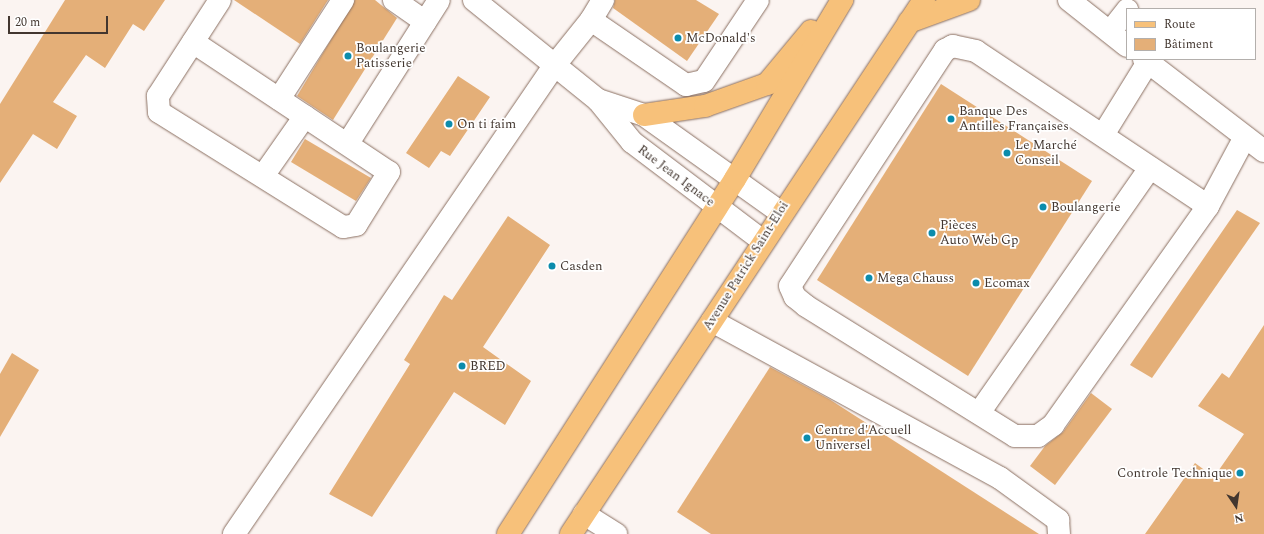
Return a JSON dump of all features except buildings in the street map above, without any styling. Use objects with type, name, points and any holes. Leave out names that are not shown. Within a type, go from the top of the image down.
[{"type":"main road","points":[[644,115],[705,106],[766,84],[837,0]]},
{"type":"main road","points":[[508,534],[735,179],[842,0]]},
{"type":"main road","name":"Avenue Patrick Saint-Eloi","points":[[571,534],[764,241],[780,212],[924,0]]},
{"type":"main road","points":[[909,22],[969,0]]},
{"type":"street","points":[[193,42],[389,172],[352,228],[343,227],[159,112],[158,96],[220,0]]},
{"type":"street","points":[[279,99],[343,0]]},
{"type":"street","points":[[394,0],[425,22]]},
{"type":"street","points":[[348,144],[440,0]]},
{"type":"street","name":"Rue Jean Ignace","points":[[474,0],[598,100],[632,142],[764,241]]},
{"type":"street","points":[[234,534],[554,66],[592,20],[603,0]]},
{"type":"street","points":[[592,20],[686,85],[704,81],[758,0]]},
{"type":"street","points":[[1069,0],[1119,39],[1126,13]]},
{"type":"street","points":[[1128,8],[1134,0]]},
{"type":"street","points":[[1208,206],[976,51],[962,46],[945,50],[792,279],[791,292],[806,306],[1015,436],[1028,438],[1046,432],[1208,206],[1245,137]]},
{"type":"street","points":[[1104,136],[1146,60],[1264,151]]},
{"type":"street","name":"Rue Jean Ignace","points":[[598,100],[644,115],[780,212]]},
{"type":"street","points":[[263,176],[305,116]]},
{"type":"street","points":[[979,413],[1150,168]]},
{"type":"street","points":[[712,321],[1000,478],[1058,520],[1059,534]]},
{"type":"street","points":[[584,514],[616,534]]},
{"type":"place","name":"McDonald's","points":[[678,38]]},
{"type":"place","name":"Boulangerie Patisserie","points":[[348,56]]},
{"type":"place","name":"Banque Des Antilles Françaises","points":[[951,119]]},
{"type":"place","name":"On ti faim","points":[[449,124]]},
{"type":"place","name":"Le Marché Conseil","points":[[1007,153]]},
{"type":"place","name":"Boulangerie","points":[[1043,207]]},
{"type":"place","name":"Pièces Auto Web Gp","points":[[932,233]]},
{"type":"place","name":"Casden","points":[[552,266]]},
{"type":"place","name":"Mega Chauss","points":[[869,278]]},
{"type":"place","name":"Ecomax","points":[[976,283]]},
{"type":"place","name":"BRED","points":[[462,366]]},
{"type":"place","name":"Centre d'Accuell Universel","points":[[807,438]]},
{"type":"place","name":"Controle Technique","points":[[1240,473]]}]
